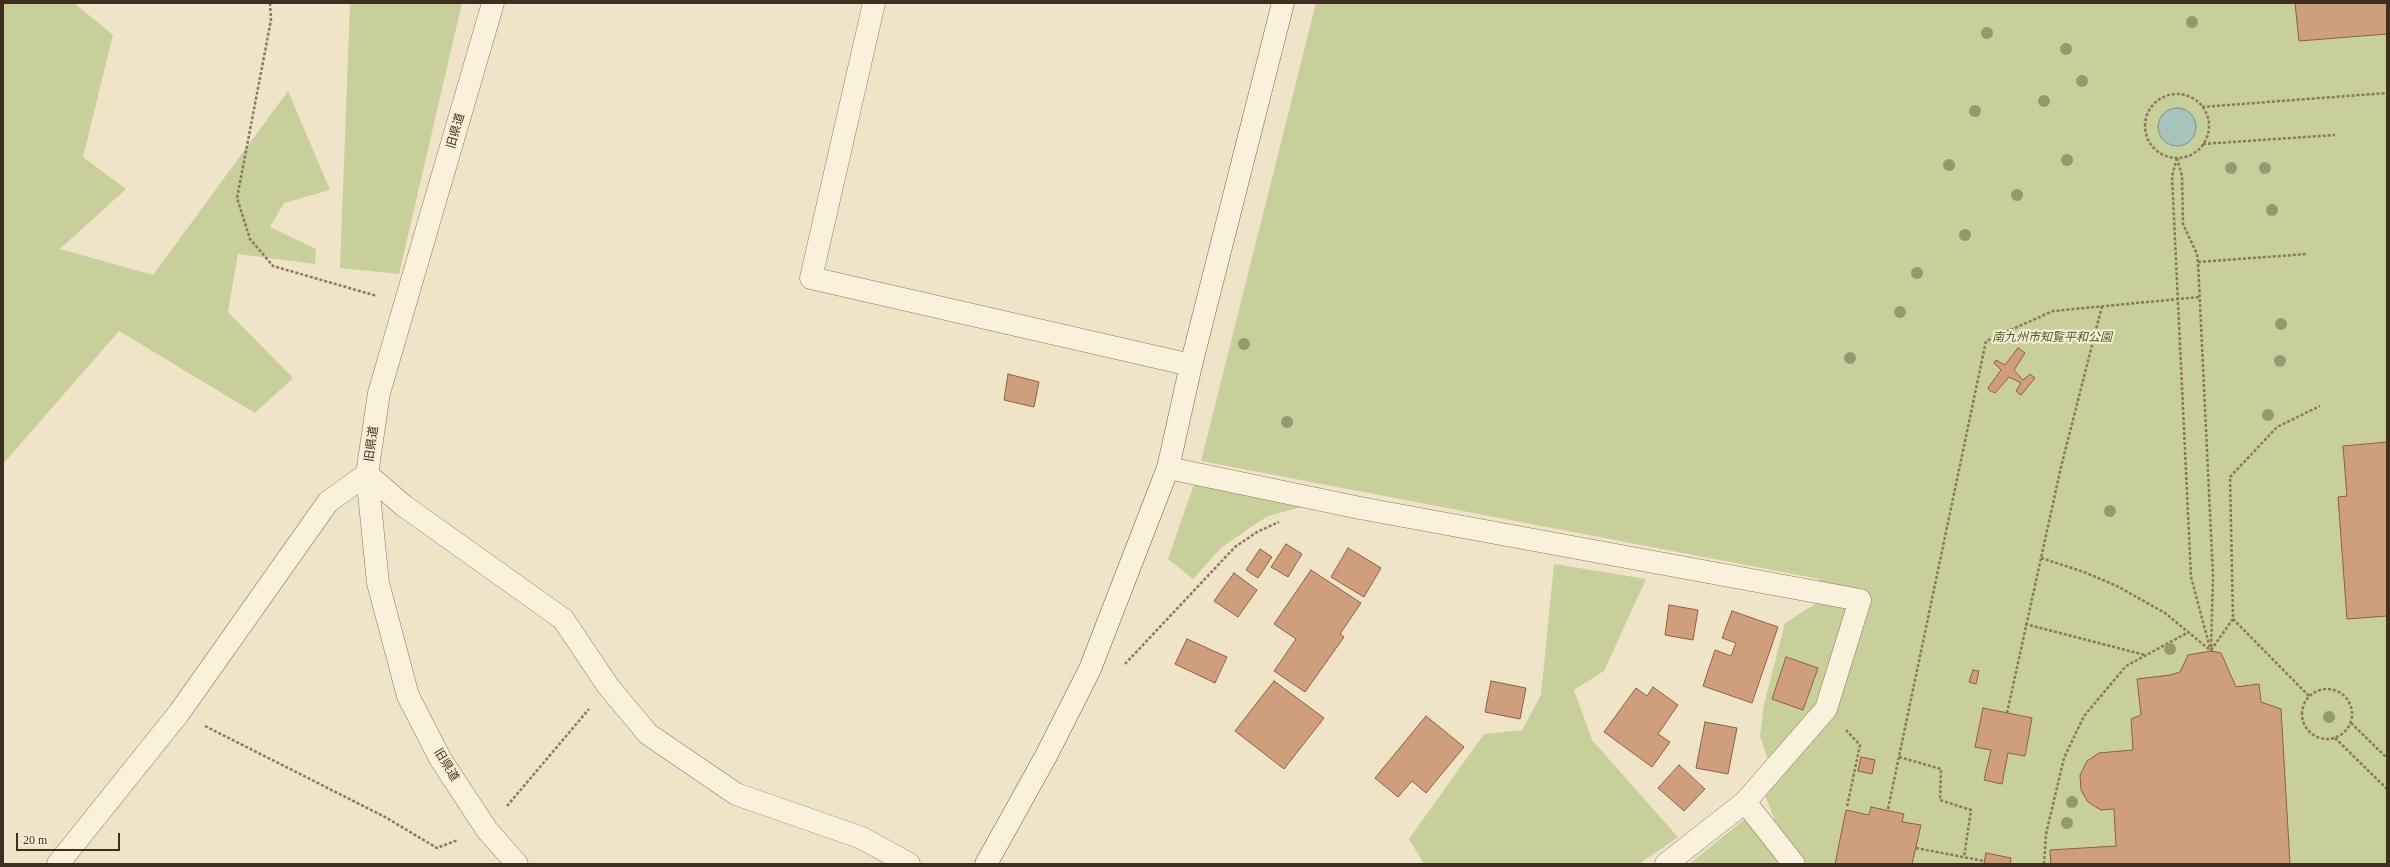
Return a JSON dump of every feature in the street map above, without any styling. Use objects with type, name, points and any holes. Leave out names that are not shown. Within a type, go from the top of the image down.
[{"type":"street","name":"旧県道","points":[[493,3],[379,393],[367,474],[378,583],[408,696],[441,760],[486,830],[517,864]]},
{"type":"street","points":[[874,3],[812,278],[1191,365]]},
{"type":"street","points":[[986,864],[1046,756],[1090,669],[1168,468],[1191,365],[1283,3]]},
{"type":"street","points":[[1168,468],[1360,508],[1860,600],[1826,710],[1745,802],[1666,864]]},
{"type":"street","points":[[58,864],[178,713],[328,502],[367,474],[404,506],[563,619],[608,686],[648,734],[736,794],[862,838],[908,864]]},
{"type":"street","points":[[1745,802],[1794,864]]},
{"type":"path","points":[[270,3],[272,20],[237,198],[250,239],[273,266],[404,304]]},
{"type":"path","points":[[2174,94],[2184,95],[2194,100],[2202,107],[2209,125],[2208,135],[2196,152],[2177,158],[2166,156],[2157,151],[2150,143],[2146,133],[2145,123],[2148,112],[2163,98],[2174,94]]},
{"type":"path","points":[[2202,107],[2387,94]]},
{"type":"path","points":[[2203,144],[2335,135]]},
{"type":"path","points":[[2177,158],[2182,176],[2183,224],[2197,254],[2198,262],[2213,576],[2211,650]]},
{"type":"path","points":[[2177,158],[2172,176],[2191,577],[2211,650]]},
{"type":"path","points":[[2198,262],[2307,254]]},
{"type":"path","points":[[1888,809],[1986,341],[2052,311],[2200,297]]},
{"type":"path","points":[[2007,713],[2025,624],[2102,306]]},
{"type":"path","points":[[2211,650],[2233,619],[2230,477],[2277,427],[2320,406]]},
{"type":"path","points":[[1120,670],[1235,547],[1257,532],[1285,520]]},
{"type":"path","points":[[2041,558],[2084,572],[2118,586],[2165,613],[2187,633],[2211,650]]},
{"type":"path","points":[[2233,619],[2309,696]]},
{"type":"path","points":[[2025,624],[2146,656]]},
{"type":"path","points":[[2044,864],[2046,834],[2064,758],[2084,716],[2126,666],[2187,633]]},
{"type":"path","points":[[178,713],[385,817],[437,848],[486,830],[608,686]]},
{"type":"path","points":[[2325,689],[2333,689],[2341,693],[2351,706],[2351,723],[2342,735],[2335,738],[2319,738],[2305,728],[2302,711],[2309,696],[2325,689]]},
{"type":"path","points":[[1826,710],[1860,745],[1847,807]]},
{"type":"path","points":[[2351,723],[2387,758]]},
{"type":"path","points":[[2335,738],[2387,789]]},
{"type":"path","points":[[1899,757],[1941,769],[1940,800],[1970,810],[1964,857]]},
{"type":"path","points":[[1916,848],[1984,861],[1982,861]]},
{"type":"green space","points":[[3,3],[74,3],[113,35],[83,157],[126,189],[60,249],[153,275],[288,91],[330,190],[284,203],[270,227],[316,249],[315,264],[238,254],[228,312],[293,378],[255,413],[119,331],[3,464]]},
{"type":"green space","points":[[350,3],[462,3],[399,274],[340,268]]},
{"type":"green space","name":"南九州市知覧平和公園","points":[[1316,3],[2387,3],[2387,864],[1807,864],[1775,821],[1765,795],[1781,772],[1767,757],[1760,736],[1764,704],[1785,623],[1815,604],[1819,579],[1201,461]]},
{"type":"green space","points":[[1194,484],[1305,506],[1268,516],[1251,527],[1221,548],[1193,579],[1168,559]]},
{"type":"green space","points":[[1554,564],[1646,579],[1604,671],[1574,690],[1592,740],[1678,837],[1639,864],[1424,864],[1409,839],[1484,734],[1522,730],[1541,695]]},
{"type":"green space","points":[[1746,818],[1782,864],[1689,864]]},
{"type":"water","points":[[2173,108],[2181,108],[2188,111],[2193,116],[2196,127],[2193,138],[2188,143],[2181,146],[2173,146],[2166,143],[2161,138],[2158,131],[2158,123],[2161,116],[2166,111]]},
{"type":"building","points":[[2295,3],[2387,3],[2387,34],[2299,41]]},
{"type":"building","points":[[2018,348],[2025,353],[2014,370],[2023,380],[2030,374],[2035,378],[2021,395],[2016,391],[2021,383],[2009,377],[1995,393],[1989,390],[1988,388],[2001,370],[1994,363],[1996,360],[2005,365]]},
{"type":"building","points":[[1008,374],[1039,382],[1034,407],[1004,400]]},
{"type":"building","points":[[2387,442],[2387,616],[2347,619],[2338,497],[2347,496],[2343,446]]},
{"type":"building","points":[[1286,544],[1302,554],[1288,577],[1271,567]]},
{"type":"building","points":[[1348,548],[1381,568],[1364,597],[1331,577]]},
{"type":"building","points":[[1260,549],[1272,557],[1258,578],[1246,570]]},
{"type":"building","points":[[1311,570],[1361,603],[1340,634],[1344,637],[1305,692],[1274,671],[1296,639],[1274,624]]},
{"type":"building","points":[[1234,573],[1257,590],[1238,617],[1214,601]]},
{"type":"building","points":[[1669,605],[1698,610],[1693,640],[1665,635]]},
{"type":"building","points":[[1732,611],[1778,627],[1752,703],[1703,686],[1715,650],[1731,656],[1736,643],[1722,638]]},
{"type":"building","points":[[1187,639],[1227,657],[1215,683],[1175,664]]},
{"type":"building","points":[[2211,651],[2221,653],[2236,687],[2259,684],[2261,702],[2281,709],[2290,864],[2051,864],[2050,850],[2116,846],[2114,809],[2101,810],[2088,802],[2081,790],[2080,775],[2087,761],[2099,753],[2133,750],[2131,719],[2141,715],[2137,679],[2170,675],[2180,672],[2188,655]]},
{"type":"building","points":[[1786,657],[1818,668],[1803,710],[1772,699]]},
{"type":"building","points":[[1973,670],[1979,671],[1976,684],[1969,682]]},
{"type":"building","points":[[1274,681],[1324,718],[1284,769],[1235,731]]},
{"type":"building","points":[[1491,681],[1526,688],[1520,719],[1485,712]]},
{"type":"building","points":[[1653,687],[1678,705],[1658,734],[1670,742],[1652,767],[1604,732],[1636,688],[1647,696]]},
{"type":"building","points":[[1983,708],[2032,718],[2025,756],[2008,753],[2002,784],[1984,780],[1991,750],[1975,747]]},
{"type":"building","points":[[1426,716],[1464,747],[1426,793],[1412,781],[1398,797],[1375,778]]},
{"type":"building","points":[[1705,722],[1737,728],[1728,774],[1696,768]]},
{"type":"building","points":[[1861,757],[1875,760],[1872,774],[1858,771]]},
{"type":"building","points":[[1679,765],[1705,789],[1684,811],[1658,788]]},
{"type":"building","points":[[1871,807],[1904,814],[1902,822],[1921,825],[1912,864],[1835,864],[1846,810],[1869,815]]},
{"type":"building","points":[[1986,853],[2011,858],[2010,864],[1984,864]]}]
